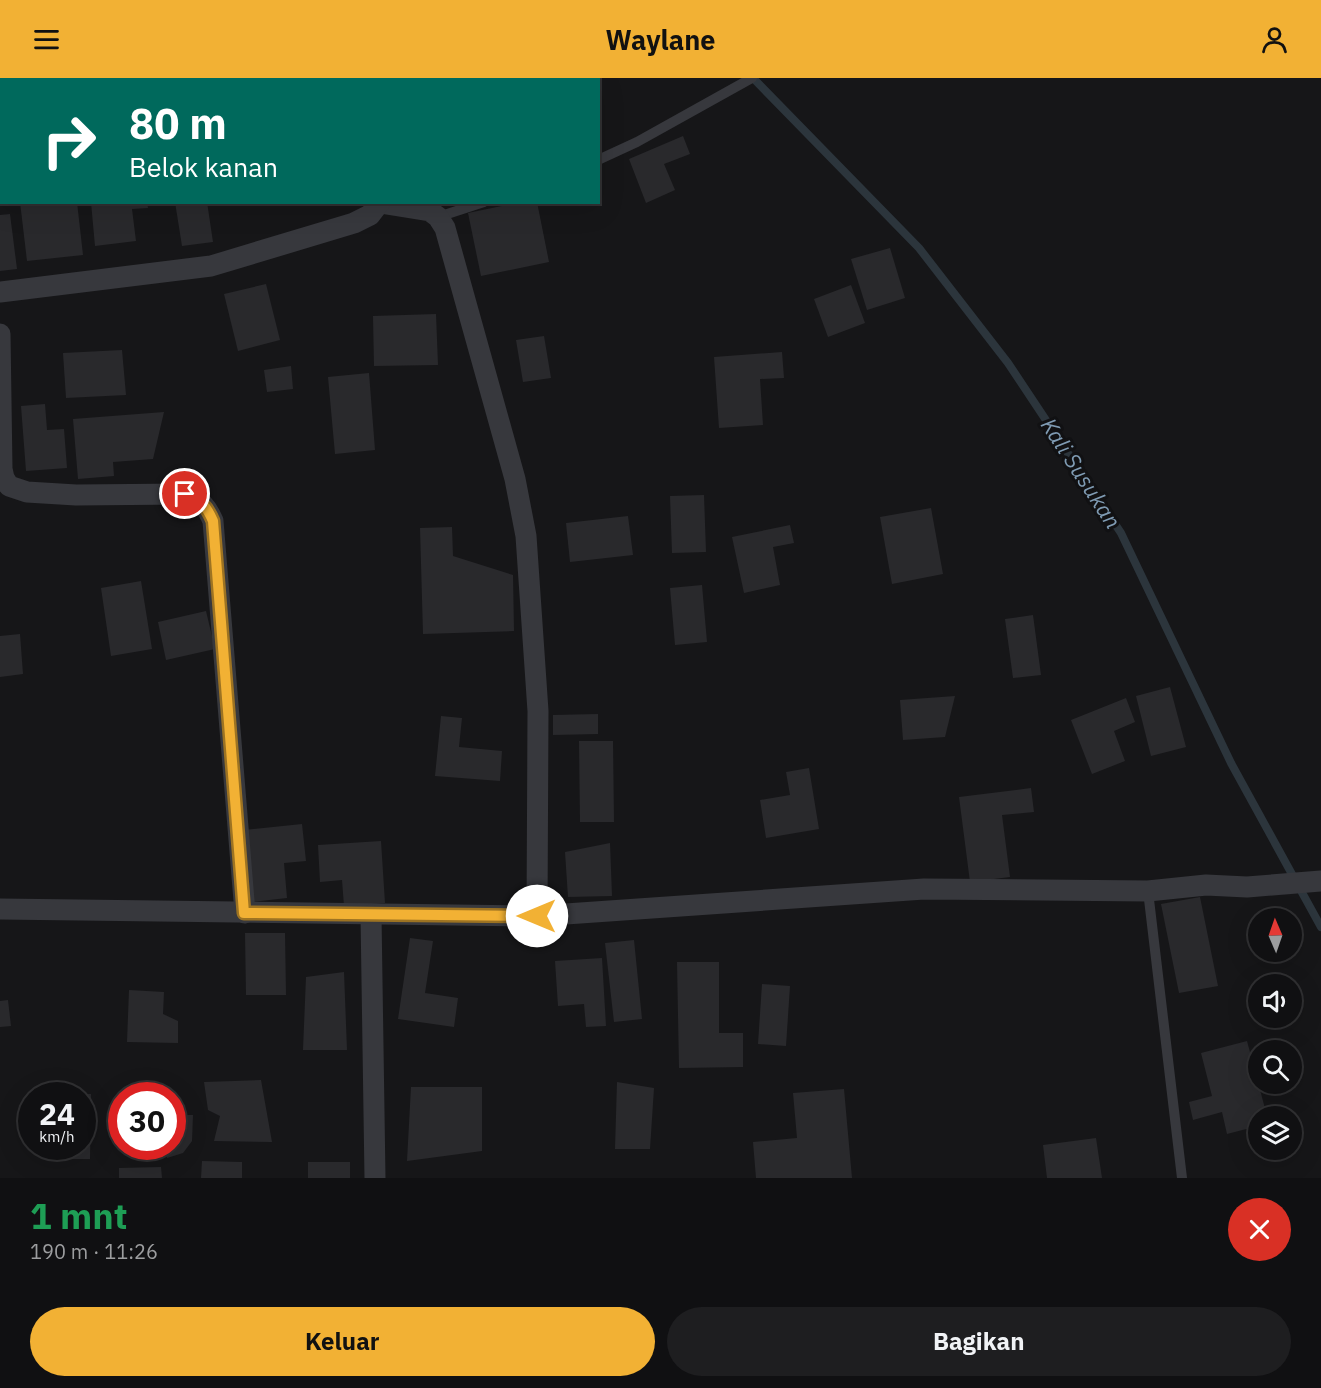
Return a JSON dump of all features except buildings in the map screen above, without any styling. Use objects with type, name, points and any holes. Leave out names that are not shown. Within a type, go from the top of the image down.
[{"type":"street","points":[[0,292],[211,266],[354,223],[370,215],[379,204]]},
{"type":"street","points":[[386,204],[430,211],[445,228],[515,479],[526,536],[538,711],[537,916]]},
{"type":"street","points":[[0,334],[2,469],[9,486],[27,492],[76,495],[185,494],[196,496],[213,521],[244,913]]},
{"type":"street","points":[[0,909],[537,916],[924,889],[1148,891],[1206,885],[1246,886],[1321,881]]},
{"type":"street","points":[[371,915],[375,1178]]},
{"type":"lane","points":[[600,159],[637,142],[747,81]]},
{"type":"lane","points":[[438,218],[478,204]]},
{"type":"lane","points":[[1148,891],[1182,1178]]},
{"type":"waterway","name":"Kali Susukan","points":[[753,78],[919,248],[1008,363],[1121,533],[1231,763],[1321,927]]},
{"type":"route","points":[[185,494],[196,496],[213,521],[244,913],[537,916]]}]
